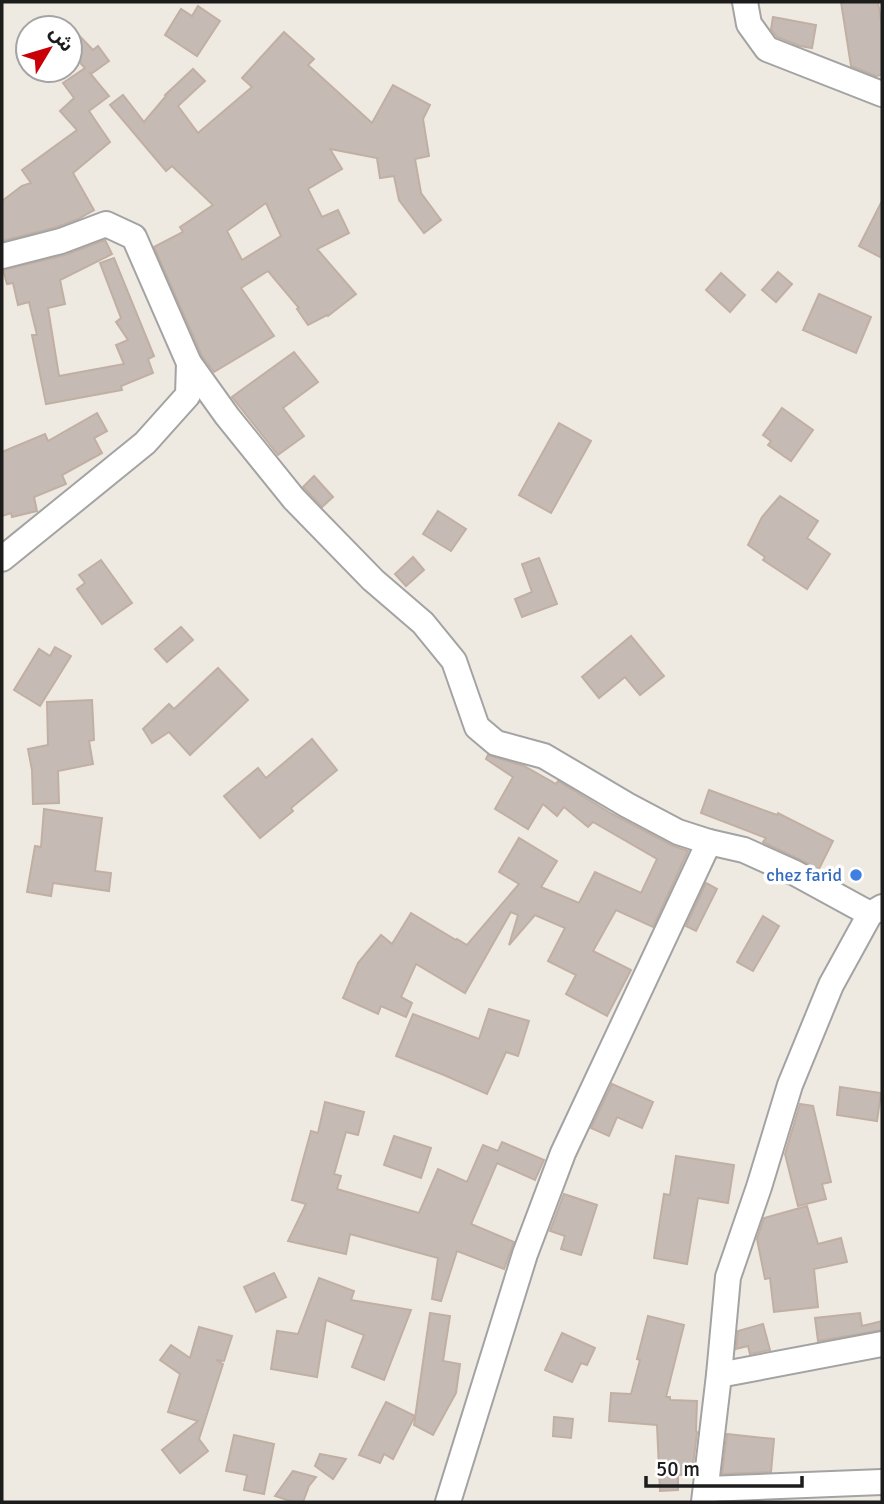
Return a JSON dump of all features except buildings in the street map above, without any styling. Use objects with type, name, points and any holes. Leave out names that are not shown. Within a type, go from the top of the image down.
[{"type":"street","points":[[745,2],[749,24],[767,49],[882,94]]},
{"type":"street","points":[[2,256],[61,241],[106,224],[134,237],[189,362],[227,416],[294,499],[373,580],[422,623],[454,661],[477,727],[496,743],[544,756],[678,832],[744,850],[876,911],[831,985],[790,1085],[729,1277],[705,1495],[882,1482]]},
{"type":"street","points":[[2,559],[145,443],[188,394],[189,362]]},
{"type":"street","points":[[448,1502],[525,1254],[563,1153],[709,842]]},
{"type":"street","points":[[719,1375],[882,1344]]},
{"type":"place","name":"chez farid","points":[[856,875]]}]
